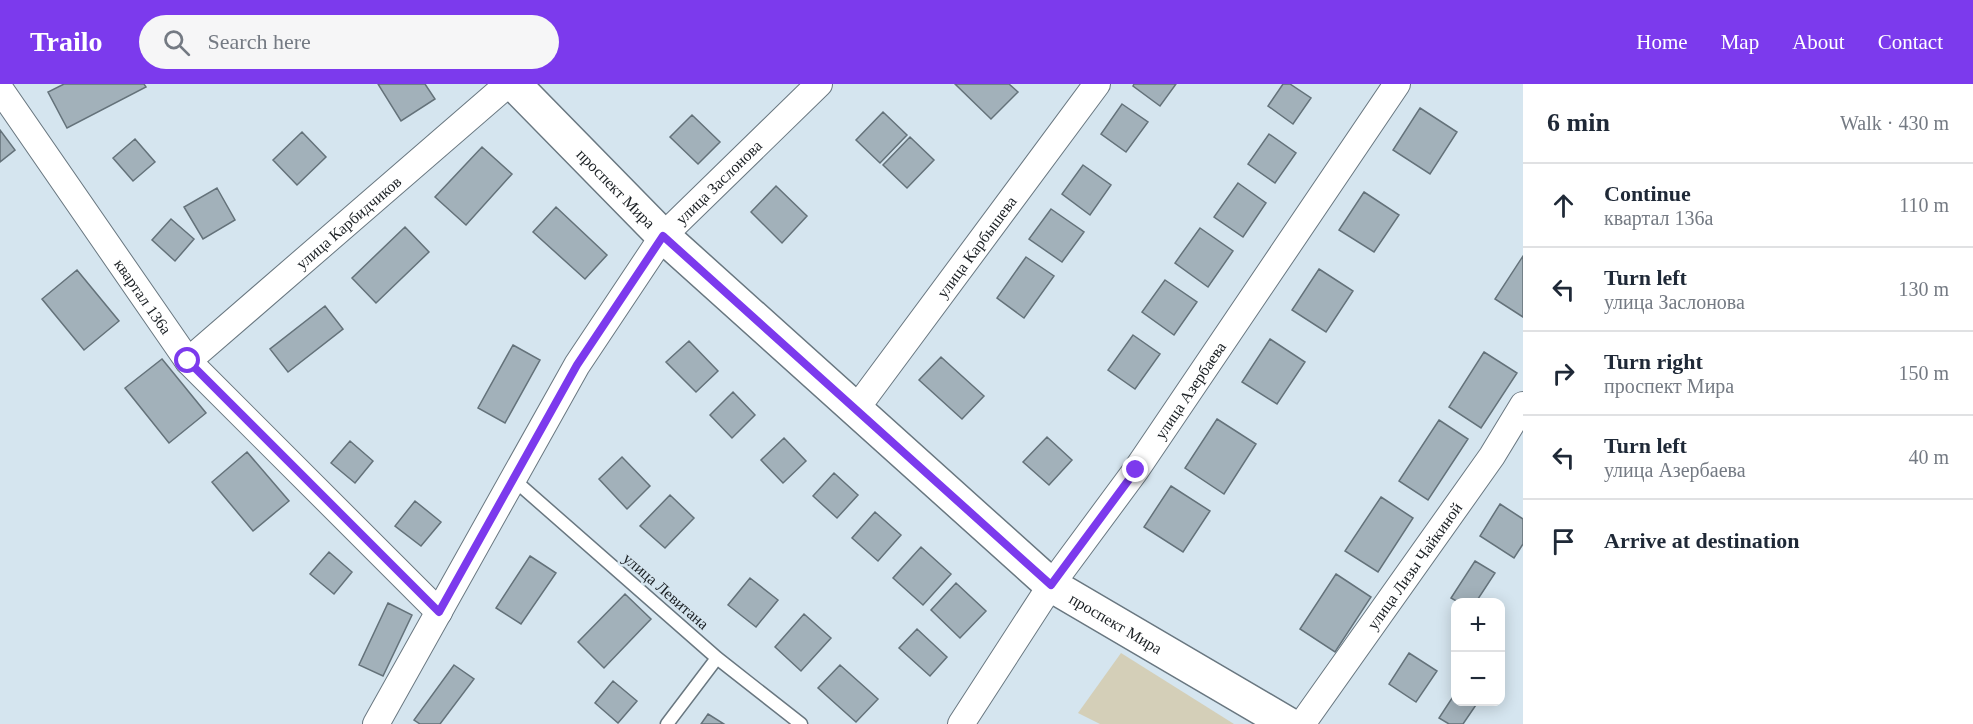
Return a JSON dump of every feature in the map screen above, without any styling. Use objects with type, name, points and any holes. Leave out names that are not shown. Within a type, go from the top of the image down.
[{"type":"main road","name":"проспект Мира","points":[[514,84],[663,236],[1051,585],[1288,724]]},
{"type":"street","name":"улица Карбидчиков","points":[[188,361],[508,84]]},
{"type":"street","name":"улица Заслонова","points":[[376,724],[577,365],[663,236],[819,84]]},
{"type":"street","name":"улица Карбышева","points":[[856,409],[1097,84]]},
{"type":"street","name":"улица Азербаева","points":[[961,724],[1051,585],[1136,470],[1397,84]]},
{"type":"street","name":"квартал 136а","points":[[0,89],[188,361],[439,612]]},
{"type":"street","name":"улица Лизы Чайкиной","points":[[1302,724],[1492,456],[1523,405]]},
{"type":"lane","name":"улица Левитана","points":[[513,479],[717,658],[801,724]]},
{"type":"lane","points":[[668,724],[717,658]]},
{"type":"shaded area","points":[[1121,653],[1234,724],[1100,724],[1078,713]]},
{"type":"building","points":[[64,84],[144,84],[146,87],[67,128],[48,92]]},
{"type":"building","points":[[378,84],[425,84],[435,99],[401,121]]},
{"type":"building","points":[[955,84],[1009,84],[1018,92],[991,119]]},
{"type":"building","points":[[1134,84],[1176,84],[1160,106],[1133,86]]},
{"type":"building","points":[[1283,84],[1290,84],[1311,98],[1293,124],[1268,106]]},
{"type":"building","points":[[1122,104],[1148,122],[1126,152],[1101,134]]},
{"type":"building","points":[[1420,108],[1457,132],[1430,174],[1393,150]]},
{"type":"building","points":[[883,112],[907,135],[880,163],[856,140]]},
{"type":"building","points":[[692,115],[720,142],[698,164],[670,137]]},
{"type":"building","points":[[0,130],[15,150],[0,162]]},
{"type":"building","points":[[302,132],[326,157],[297,185],[273,160]]},
{"type":"building","points":[[1269,134],[1296,153],[1275,183],[1248,164]]},
{"type":"building","points":[[910,137],[934,160],[907,188],[883,165]]},
{"type":"building","points":[[135,139],[155,162],[133,181],[113,158]]},
{"type":"building","points":[[482,147],[512,174],[466,225],[435,197]]},
{"type":"building","points":[[1083,165],[1111,185],[1090,215],[1062,194]]},
{"type":"building","points":[[1238,183],[1266,203],[1243,237],[1214,217]]},
{"type":"building","points":[[776,186],[807,216],[782,243],[751,212]]},
{"type":"building","points":[[217,188],[235,220],[203,239],[184,207]]},
{"type":"building","points":[[1364,192],[1399,215],[1374,252],[1339,230]]},
{"type":"building","points":[[556,207],[607,255],[585,279],[533,232]]},
{"type":"building","points":[[1051,209],[1084,232],[1062,262],[1029,239]]},
{"type":"building","points":[[171,219],[194,239],[175,261],[152,240]]},
{"type":"building","points":[[405,227],[429,252],[376,303],[352,278]]},
{"type":"building","points":[[1200,228],[1233,251],[1208,287],[1175,263]]},
{"type":"building","points":[[1523,256],[1523,317],[1495,299]]},
{"type":"building","points":[[1026,257],[1054,276],[1024,318],[997,298]]},
{"type":"building","points":[[1319,269],[1353,291],[1326,332],[1292,310]]},
{"type":"building","points":[[77,270],[119,321],[84,350],[42,299]]},
{"type":"building","points":[[1165,280],[1197,302],[1174,335],[1142,312]]},
{"type":"building","points":[[325,306],[343,329],[288,372],[270,349]]},
{"type":"building","points":[[1133,335],[1160,354],[1135,389],[1108,370]]},
{"type":"building","points":[[1270,339],[1305,362],[1277,404],[1242,382]]},
{"type":"building","points":[[689,341],[718,371],[696,392],[666,362]]},
{"type":"building","points":[[513,345],[540,360],[505,423],[478,408]]},
{"type":"building","points":[[1484,352],[1517,373],[1481,428],[1449,407]]},
{"type":"building","points":[[941,357],[984,396],[962,419],[919,380]]},
{"type":"building","points":[[162,359],[206,413],[169,443],[125,388]]},
{"type":"building","points":[[733,392],[755,415],[732,438],[710,415]]},
{"type":"building","points":[[1217,419],[1256,444],[1224,494],[1185,468]]},
{"type":"building","points":[[1439,420],[1468,439],[1428,500],[1399,481]]},
{"type":"building","points":[[1047,437],[1072,460],[1049,485],[1023,462]]},
{"type":"building","points":[[784,438],[806,461],[783,483],[761,460]]},
{"type":"building","points":[[350,441],[373,461],[355,483],[331,463]]},
{"type":"building","points":[[247,452],[289,501],[253,531],[212,482]]},
{"type":"building","points":[[622,457],[650,486],[627,509],[599,479]]},
{"type":"building","points":[[834,473],[858,495],[837,518],[813,496]]},
{"type":"building","points":[[1171,486],[1210,511],[1183,552],[1144,527]]},
{"type":"building","points":[[670,495],[694,518],[665,548],[640,526]]},
{"type":"building","points":[[1381,497],[1413,518],[1378,572],[1345,551]]},
{"type":"building","points":[[415,501],[441,522],[421,546],[395,526]]},
{"type":"building","points":[[1500,504],[1523,519],[1523,544],[1514,558],[1480,536]]},
{"type":"building","points":[[875,512],[901,535],[878,561],[852,538]]},
{"type":"building","points":[[921,547],[951,574],[923,605],[893,578]]},
{"type":"building","points":[[329,552],[352,572],[334,594],[310,574]]},
{"type":"building","points":[[530,556],[556,573],[521,624],[496,608]]},
{"type":"building","points":[[1475,561],[1495,573],[1479,598],[1451,598]]},
{"type":"building","points":[[1336,574],[1371,597],[1335,652],[1300,629]]},
{"type":"building","points":[[750,578],[778,600],[756,627],[728,605]]},
{"type":"building","points":[[956,583],[986,611],[960,638],[931,610]]},
{"type":"building","points":[[625,594],[651,619],[604,668],[578,642]]},
{"type":"building","points":[[388,603],[412,615],[383,676],[359,665]]},
{"type":"building","points":[[804,614],[831,638],[801,671],[775,647]]},
{"type":"building","points":[[917,629],[947,657],[930,676],[899,648]]},
{"type":"building","points":[[1409,653],[1437,671],[1416,702],[1389,684]]},
{"type":"building","points":[[454,665],[474,679],[440,724],[420,724],[414,720]]},
{"type":"building","points":[[840,665],[878,699],[856,722],[818,688]]},
{"type":"building","points":[[613,681],[637,701],[618,723],[595,703]]},
{"type":"building","points":[[1451,700],[1451,706],[1475,706],[1463,724],[1449,724],[1439,718]]},
{"type":"building","points":[[708,714],[724,724],[701,724]]},
{"type":"route","points":[[188,361],[439,612],[577,365],[663,236],[1051,585],[1136,470]]}]
